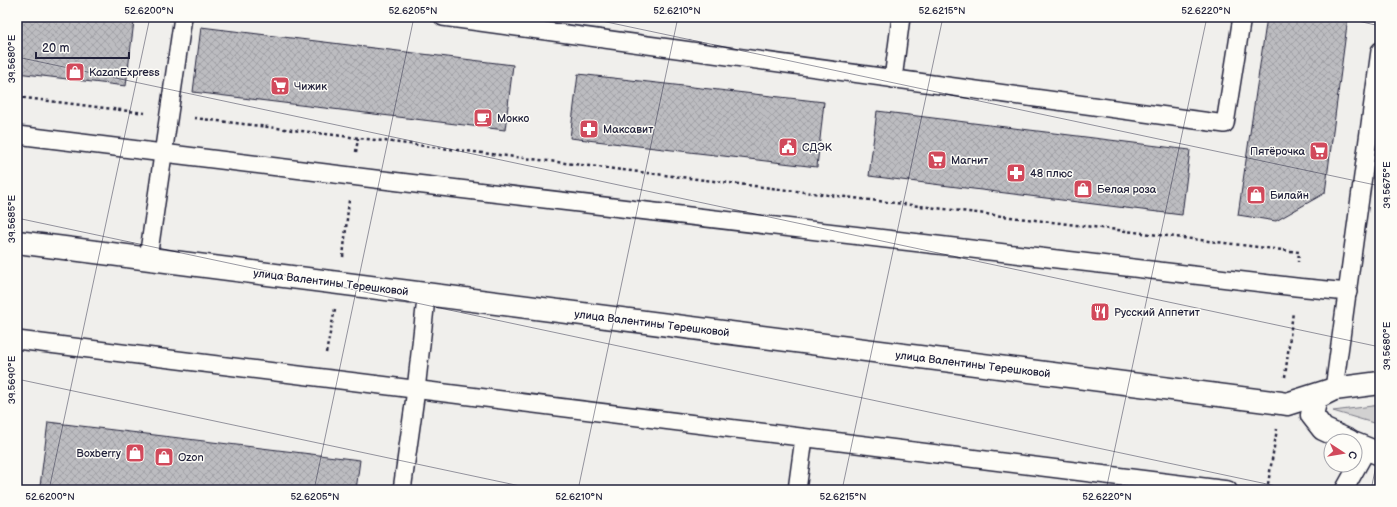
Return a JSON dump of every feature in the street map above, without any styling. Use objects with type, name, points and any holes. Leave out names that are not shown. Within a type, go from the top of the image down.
[{"type":"main road","name":"улица Валентины Терешковой","points":[[17,242],[1284,404],[1332,389],[1380,383]]},
{"type":"main road","points":[[1323,429],[1312,416],[1314,404],[1316,398],[1332,389]]},
{"type":"main road","name":"улица Валентины Терешковой","points":[[1284,404],[1332,433]]},
{"type":"lane","points":[[148,258],[184,17]]},
{"type":"lane","points":[[443,17],[537,23],[893,79],[1225,124],[1242,17]]},
{"type":"lane","points":[[893,79],[901,17]]},
{"type":"lane","points":[[1332,389],[1348,292],[1380,51]]},
{"type":"lane","points":[[17,135],[432,186],[1348,292]]},
{"type":"lane","points":[[402,490],[416,390],[425,308]]},
{"type":"lane","points":[[17,340],[1228,490]]},
{"type":"lane","points":[[797,490],[804,438]]},
{"type":"lane","points":[[1344,490],[1352,473]]},
{"type":"path","points":[[17,97],[1299,252],[1284,404],[1267,490]]},
{"type":"shaded area","points":[[1380,405],[1380,425],[1333,411]]},
{"type":"building","points":[[17,17],[100,17],[134,21],[126,86],[17,73]]},
{"type":"building","points":[[1267,17],[1348,17],[1325,193],[1276,221],[1238,215]]},
{"type":"building","points":[[201,27],[513,65],[505,130],[193,92]]},
{"type":"building","points":[[578,74],[824,102],[817,167],[570,138]]},
{"type":"building","points":[[877,111],[1190,150],[1182,215],[869,176]]},
{"type":"building","points":[[48,422],[360,460],[356,490],[68,490],[40,486]]},
{"type":"place","name":"KazanExpress","points":[[75,72]]},
{"type":"place","name":"Чижик","points":[[280,86]]},
{"type":"place","name":"Мокко","points":[[483,118]]},
{"type":"place","name":"Максавит","points":[[589,129]]},
{"type":"place","name":"СДЭК","points":[[788,147]]},
{"type":"place","name":"Пятёрочка","points":[[1319,151]]},
{"type":"place","name":"Магнит","points":[[937,160]]},
{"type":"place","name":"48 плюс","points":[[1016,173]]},
{"type":"place","name":"Белая роза","points":[[1083,189]]},
{"type":"place","name":"Билайн","points":[[1256,195]]},
{"type":"place","name":"Русский Аппетит","points":[[1100,312]]},
{"type":"place","name":"Boxberry","points":[[135,453]]},
{"type":"place","name":"Ozon","points":[[164,457]]}]
